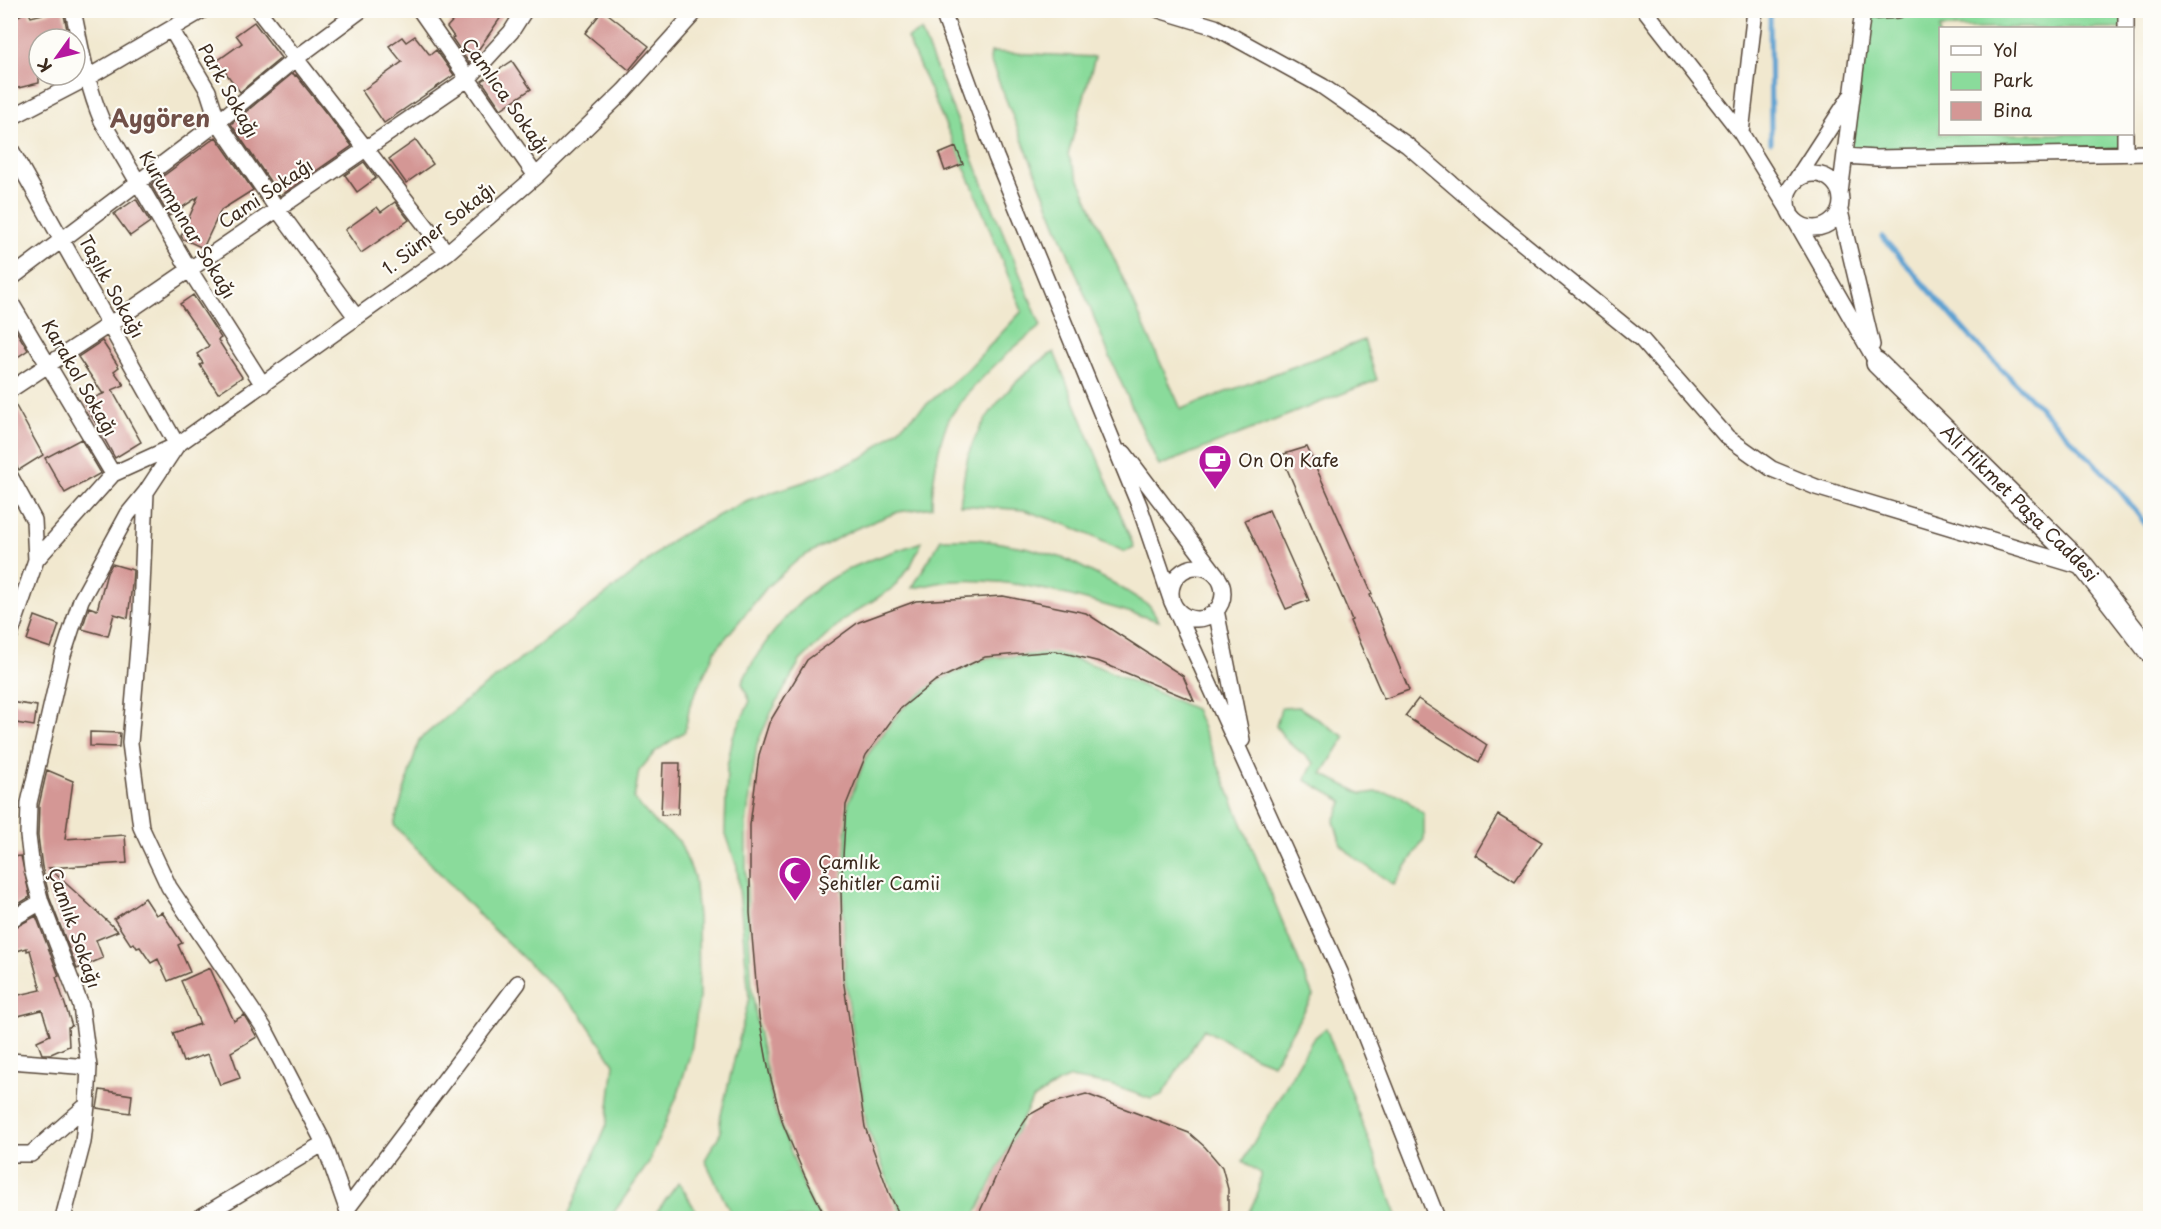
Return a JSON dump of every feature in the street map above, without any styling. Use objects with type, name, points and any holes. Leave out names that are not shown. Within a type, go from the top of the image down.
[{"type":"main road","name":"Ali Hikmet Paşa Caddesi","points":[[1877,363],[2084,567],[2151,652]]},
{"type":"street","name":"Kurumpınar Sokağı","points":[[74,10],[77,27]]},
{"type":"street","points":[[87,78],[203,10]]},
{"type":"street","points":[[258,10],[447,253]]},
{"type":"street","points":[[10,279],[139,184],[295,58],[361,10]]},
{"type":"street","name":"Çamlıca Sokağı","points":[[420,10],[536,176]]},
{"type":"street","name":"Cami Sokağı","points":[[10,390],[50,365],[469,78],[511,32],[525,10]]},
{"type":"street","name":"1. Sümer Sokağı","points":[[177,445],[447,253],[536,176],[624,91],[697,10]]},
{"type":"street","points":[[942,10],[996,157],[1139,505],[1172,602],[1248,765],[1340,972],[1437,1218]]},
{"type":"street","points":[[1159,10],[1215,27],[1322,86],[1407,145],[1521,242],[1642,340],[1727,437],[1772,469],[1816,487],[2084,567]]},
{"type":"street","points":[[1645,10],[1741,133],[1877,363]]},
{"type":"street","points":[[1741,133],[1755,10]]},
{"type":"street","points":[[1877,363],[1840,211],[1840,193],[1863,11],[1898,10]]},
{"type":"street","points":[[2126,10],[2126,27]]},
{"type":"street","name":"Park Sokağı","points":[[171,29],[208,91],[218,122],[278,210],[356,317]]},
{"type":"street","name":"Kurumpınar Sokağı","points":[[87,78],[92,99],[102,121],[189,270],[263,385]]},
{"type":"street","points":[[10,118],[70,87]]},
{"type":"street","points":[[1840,211],[1835,219],[1820,228],[1802,225],[1792,216],[1787,204],[1791,187],[1851,95]]},
{"type":"street","points":[[2125,135],[2125,153]]},
{"type":"street","name":"Taşlık Sokağı","points":[[10,148],[177,445]]},
{"type":"street","points":[[1845,156],[1876,158],[2151,153]]},
{"type":"street","points":[[1791,187],[1804,176],[1822,175],[1836,185],[1840,193]]},
{"type":"street","name":"Karakol Sokağı","points":[[10,301],[50,365],[112,474]]},
{"type":"street","points":[[1109,433],[1218,577],[1223,594],[1216,610],[1209,616],[1201,619],[1192,618],[1176,610],[1172,602],[1172,585],[1181,572],[1196,567],[1205,568],[1218,577]]},
{"type":"street","points":[[36,560],[112,474],[177,445]]},
{"type":"street","name":"Çamlık Sokağı","points":[[63,1218],[83,1142],[89,1067],[81,1006],[41,902],[32,869],[28,836],[29,803],[63,655],[81,600],[128,513],[146,492],[177,445]]},
{"type":"street","points":[[10,476],[34,520],[36,560],[10,635]]},
{"type":"street","points":[[146,492],[141,611],[130,743],[141,827],[169,887],[264,1028],[324,1143],[346,1209],[518,983]]},
{"type":"street","points":[[1216,610],[1248,765]]},
{"type":"street","points":[[10,920],[41,902]]},
{"type":"street","points":[[10,1061],[89,1067]]},
{"type":"street","points":[[10,1154],[31,1154],[87,1105]]},
{"type":"street","points":[[200,1218],[324,1143]]},
{"type":"green space","points":[[1898,10],[2126,11],[2126,27],[1939,27],[1939,135],[2125,135],[2125,153],[1845,151],[1863,12]]},
{"type":"green space","points":[[921,31],[1041,326],[989,371],[951,416],[944,430],[934,475],[932,507],[898,512],[855,529],[800,558],[768,586],[715,651],[690,705],[685,731],[655,752],[639,771],[634,799],[655,823],[679,841],[694,876],[698,917],[699,999],[691,1051],[678,1094],[648,1164],[610,1218],[567,1218],[607,1124],[614,1064],[580,1013],[484,920],[394,825],[419,740],[465,701],[626,579],[675,538],[748,500],[807,481],[866,456],[967,370],[1022,311],[973,187],[907,38]]},
{"type":"green space","points":[[991,52],[1095,57],[1068,155],[1181,409],[1364,340],[1377,380],[1159,466],[1114,367],[990,60]]},
{"type":"green space","points":[[1054,352],[1134,547],[1125,552],[1070,526],[1024,510],[960,505],[970,450],[984,422],[1016,382]]},
{"type":"green space","points":[[941,539],[977,539],[1029,548],[1066,559],[1115,584],[1150,606],[1159,621],[1057,592],[1004,583],[953,581],[912,588]]},
{"type":"green space","points":[[922,542],[911,565],[893,588],[844,619],[800,661],[771,713],[757,744],[746,825],[752,990],[775,1110],[810,1202],[821,1218],[733,1218],[705,1160],[721,1132],[720,1119],[749,998],[737,867],[725,831],[727,767],[733,737],[750,701],[742,683],[758,653],[781,623],[821,585],[856,566]]},
{"type":"green space","points":[[1055,653],[1097,666],[1195,709],[1313,996],[1273,1064],[1255,1057],[1204,1029],[1162,1095],[1151,1099],[1111,1085],[1070,1078],[1058,1083],[1032,1100],[974,1218],[903,1218],[867,1127],[845,978],[843,890],[848,805],[866,757],[901,710],[936,682],[987,658]]},
{"type":"green space","points":[[1299,707],[1345,737],[1322,774],[1362,794],[1376,792],[1400,795],[1424,814],[1424,839],[1394,885],[1355,858],[1341,845],[1334,821],[1343,801],[1305,780],[1314,763],[1286,740],[1276,726],[1281,708]]},
{"type":"green space","points":[[1326,1028],[1398,1218],[1246,1218],[1259,1191],[1260,1173],[1243,1161],[1313,1039]]},
{"type":"green space","points":[[679,1182],[700,1218],[652,1218]]},
{"type":"building","points":[[63,10],[67,27],[27,27],[27,86],[10,90],[10,20],[28,11],[31,17]]},
{"type":"building","points":[[463,10],[506,10],[469,63],[447,27]]},
{"type":"building","points":[[603,10],[649,46],[629,70],[585,33]]},
{"type":"building","points":[[254,22],[281,58],[240,92],[217,61],[242,43],[236,35]]},
{"type":"building","points":[[415,36],[430,55],[436,50],[454,75],[384,123],[362,91],[402,62],[389,46],[402,37],[406,42]]},
{"type":"building","points":[[512,61],[531,89],[501,109],[482,81]]},
{"type":"building","points":[[293,73],[352,146],[280,196],[231,124]]},
{"type":"building","points":[[216,137],[253,190],[221,210],[203,248],[181,236],[198,197],[169,216],[151,185]]},
{"type":"building","points":[[416,140],[433,164],[406,183],[389,159]]},
{"type":"building","points":[[956,147],[963,164],[945,171],[939,154]]},
{"type":"building","points":[[364,162],[376,178],[357,192],[345,175]]},
{"type":"building","points":[[136,199],[150,222],[130,236],[114,214]]},
{"type":"building","points":[[395,202],[409,220],[361,253],[345,230],[377,207],[381,212]]},
{"type":"building","points":[[193,295],[221,338],[218,340],[242,377],[218,393],[200,365],[203,363],[197,354],[209,346],[180,304]]},
{"type":"building","points":[[10,321],[28,350],[10,362]]},
{"type":"building","points":[[102,341],[119,367],[114,371],[124,385],[112,390],[141,442],[115,458],[84,402],[103,394],[78,357]]},
{"type":"building","points":[[12,399],[43,455],[19,470],[10,456]]},
{"type":"building","points":[[81,439],[101,473],[65,493],[45,458]]},
{"type":"building","points":[[1307,447],[1372,594],[1370,595],[1409,690],[1384,699],[1350,621],[1352,620],[1281,455]]},
{"type":"building","points":[[1269,510],[1309,600],[1286,609],[1245,520]]},
{"type":"building","points":[[112,564],[133,570],[128,618],[114,614],[108,636],[82,629],[89,607],[97,610],[107,573]]},
{"type":"building","name":"Çamlık Şehitler Camii","points":[[1003,596],[1086,613],[1183,676],[1194,701],[1100,662],[1056,651],[985,657],[935,681],[899,710],[866,755],[846,805],[841,891],[843,978],[865,1127],[889,1193],[901,1218],[826,1218],[783,1124],[769,1072],[759,1017],[750,913],[750,825],[759,755],[769,723],[807,660],[859,622],[916,601]]},
{"type":"building","points":[[35,616],[59,625],[51,648],[27,640]]},
{"type":"building","points":[[1418,699],[1487,745],[1479,762],[1405,716]]},
{"type":"building","points":[[10,702],[37,706],[34,726],[10,722]]},
{"type":"building","points":[[90,732],[120,733],[119,747],[90,746]]},
{"type":"building","points":[[663,763],[680,763],[678,814],[661,815]]},
{"type":"building","points":[[47,770],[73,781],[65,839],[125,835],[127,863],[49,868],[118,931],[96,940],[103,958],[77,969],[50,899],[42,867],[38,836],[39,805]]},
{"type":"building","points":[[1498,815],[1542,842],[1515,881],[1475,855]]},
{"type":"building","points":[[21,856],[30,897],[12,908],[10,857]]},
{"type":"building","points":[[145,898],[156,915],[162,912],[182,943],[178,945],[190,972],[168,981],[158,959],[151,963],[140,947],[137,948],[134,943],[131,945],[114,919]]},
{"type":"building","points":[[36,916],[59,976],[56,977],[72,1026],[68,1027],[69,1046],[51,1054],[42,1054],[37,1041],[50,1035],[42,1010],[10,1018],[10,997],[41,990],[30,950],[27,951],[27,948],[10,953],[10,930]]},
{"type":"building","points":[[210,968],[234,1021],[244,1015],[257,1037],[231,1052],[240,1078],[220,1085],[208,1054],[183,1062],[173,1033],[200,1024],[181,981]]},
{"type":"building","points":[[100,1090],[132,1095],[130,1113],[97,1108]]},
{"type":"building","points":[[1086,1094],[1189,1133],[1205,1147],[1222,1167],[1228,1189],[1226,1218],[977,1218],[1013,1139],[1029,1115],[1049,1104]]},
{"type":"waterway","points":[[1770,10],[1771,142]]},
{"type":"waterway","points":[[1882,237],[1974,341],[2112,481],[2150,530]]},
{"type":"place","name":"On On Kafe","points":[[1215,490]]},
{"type":"place","name":"Çamlık Şehitler Camii","points":[[795,902]]},
{"type":"district","name":"Aygören","points":[[160,119]]}]
